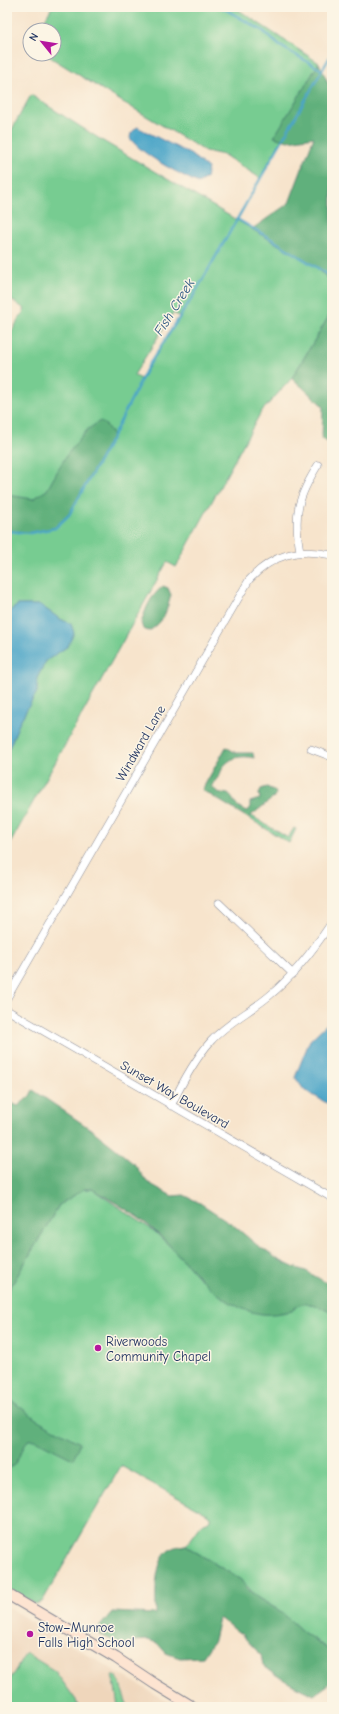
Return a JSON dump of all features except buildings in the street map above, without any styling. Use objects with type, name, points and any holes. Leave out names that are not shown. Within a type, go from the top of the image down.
[{"type":"street","points":[[300,551],[297,524],[298,506],[308,482],[318,465]]},
{"type":"street","name":"Windward Lane","points":[[7,998],[244,587],[265,564],[284,555],[300,551],[332,555]]},
{"type":"street","points":[[311,749],[332,757]]},
{"type":"street","points":[[219,903],[293,974]]},
{"type":"street","points":[[171,1106],[192,1067],[210,1042],[233,1021],[268,997],[293,974],[332,922]]},
{"type":"street","name":"Sunset Way Boulevard","points":[[7,1010],[332,1198]]},
{"type":"street","points":[[7,1594],[116,1658],[192,1707]]},
{"type":"shaded area","name":"Stow–Munroe Falls High School","points":[[7,1607],[100,1662],[176,1707],[7,1707]]},
{"type":"green space","points":[[52,7],[234,7],[319,63],[275,137],[282,139],[260,178],[224,155],[205,151],[58,62],[62,62],[62,22],[44,22]]},
{"type":"green space","points":[[319,63],[330,87],[332,85],[332,282],[316,267],[252,229],[289,203],[314,137],[288,141],[274,137]]},
{"type":"green space","points":[[31,95],[103,141],[316,267],[332,282],[332,311],[292,378],[261,412],[176,567],[167,562],[7,849],[7,753],[20,721],[37,692],[37,678],[46,661],[68,646],[71,624],[60,619],[40,605],[18,605],[7,613],[7,339],[25,309],[7,297],[7,138]],"holes":[[[173,313],[180,317],[141,379],[134,375]]]},
{"type":"green space","points":[[332,311],[332,446],[322,438],[323,406],[292,378]]},
{"type":"green space","points":[[100,421],[107,426],[113,436],[69,515],[55,528],[30,533],[7,531],[7,495],[33,499],[47,490],[66,456],[87,430]]},
{"type":"green space","points":[[163,586],[168,588],[171,595],[164,616],[158,624],[149,631],[143,629],[141,623],[151,598]]},
{"type":"green space","points":[[226,747],[236,753],[253,753],[254,758],[237,758],[229,761],[222,768],[219,776],[212,786],[215,790],[228,794],[239,807],[247,811],[250,809],[250,802],[260,799],[259,794],[261,789],[267,787],[275,791],[276,794],[248,818],[202,790]]},
{"type":"green space","points":[[250,815],[288,838],[294,828],[296,829],[289,843],[247,817]]},
{"type":"green space","points":[[33,1090],[92,1130],[115,1148],[135,1165],[147,1182],[172,1196],[184,1195],[200,1203],[232,1224],[257,1245],[279,1260],[293,1267],[306,1271],[332,1286],[332,1313],[311,1304],[301,1304],[292,1311],[262,1314],[246,1310],[230,1303],[203,1281],[155,1231],[141,1219],[92,1189],[84,1189],[59,1205],[7,1293],[7,1101],[18,1106],[30,1096]]},
{"type":"green space","points":[[84,1189],[92,1189],[154,1231],[175,1251],[198,1277],[234,1304],[275,1313],[292,1311],[301,1304],[311,1304],[332,1313],[332,1652],[303,1632],[280,1611],[258,1598],[241,1580],[186,1546],[202,1524],[209,1521],[211,1516],[121,1466],[42,1602],[35,1604],[7,1588],[7,1469],[36,1419],[7,1397],[7,1293],[59,1205]]},
{"type":"green space","points":[[7,1397],[36,1419],[80,1443],[73,1459],[35,1440],[28,1440],[14,1465],[7,1470]]},
{"type":"green space","points":[[178,1546],[186,1546],[241,1580],[258,1598],[280,1611],[303,1632],[332,1652],[332,1682],[314,1695],[287,1682],[263,1665],[261,1655],[241,1634],[219,1618],[214,1640],[203,1657],[180,1658],[166,1653],[157,1643],[148,1640],[134,1641],[130,1646],[122,1645],[95,1632],[112,1612],[156,1614],[156,1588],[158,1569],[161,1561],[165,1554],[173,1548]]},
{"type":"green space","points":[[26,1653],[55,1671],[76,1700],[78,1707],[7,1707],[7,1684]]},
{"type":"green space","points":[[113,1674],[117,1676],[128,1707],[118,1707]]},
{"type":"water","points":[[137,127],[190,154],[208,168],[206,178],[198,183],[142,151],[130,138],[131,133]]},
{"type":"water","points":[[18,605],[40,605],[60,619],[71,624],[74,633],[68,646],[46,661],[37,678],[37,692],[20,721],[7,753],[7,613]]},
{"type":"water","points":[[332,1019],[332,1106],[304,1090],[295,1077],[310,1040]]},
{"type":"waterway","points":[[221,7],[263,31],[280,46],[322,70]]},
{"type":"waterway","name":"Fish Creek","points":[[7,531],[30,533],[55,528],[69,515],[113,436],[147,368],[195,293],[332,53]]},
{"type":"waterway","points":[[237,219],[332,277]]},
{"type":"place","name":"Riverwoods Community Chapel","points":[[98,1348]]},
{"type":"place","name":"Stow–Munroe Falls High School","points":[[30,1634]]}]
